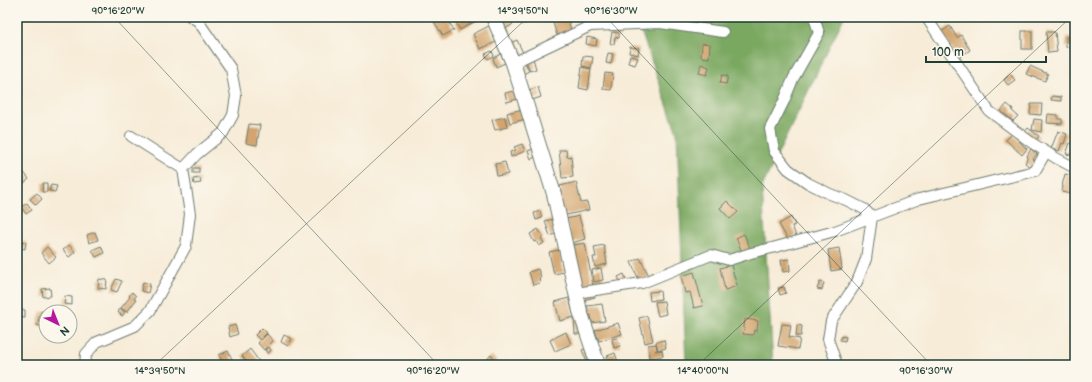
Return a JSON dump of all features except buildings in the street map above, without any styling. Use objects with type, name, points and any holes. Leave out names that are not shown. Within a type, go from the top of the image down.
[{"type":"street","points":[[183,169],[197,154],[223,133],[233,115],[236,96],[232,69],[198,21],[191,17]]},
{"type":"street","points":[[494,17],[524,94],[554,194],[580,311],[598,365]]},
{"type":"street","points":[[814,17],[819,33],[793,79],[770,129],[774,151],[788,169],[808,183],[864,209],[872,217]]},
{"type":"street","points":[[926,17],[989,111],[1021,136],[1075,168]]},
{"type":"street","points":[[512,63],[590,26],[660,23],[723,32]]},
{"type":"street","points":[[85,365],[86,354],[97,342],[134,326],[150,311],[186,246],[190,214],[183,169],[130,136]]},
{"type":"street","points":[[576,293],[642,283],[711,254],[729,260],[835,231],[919,199],[1035,171],[1046,152]]},
{"type":"street","points":[[837,365],[828,339],[832,321],[857,282],[866,259],[872,217]]},
{"type":"green space","points":[[636,17],[844,17],[762,187],[773,365],[686,365],[677,133]]}]
